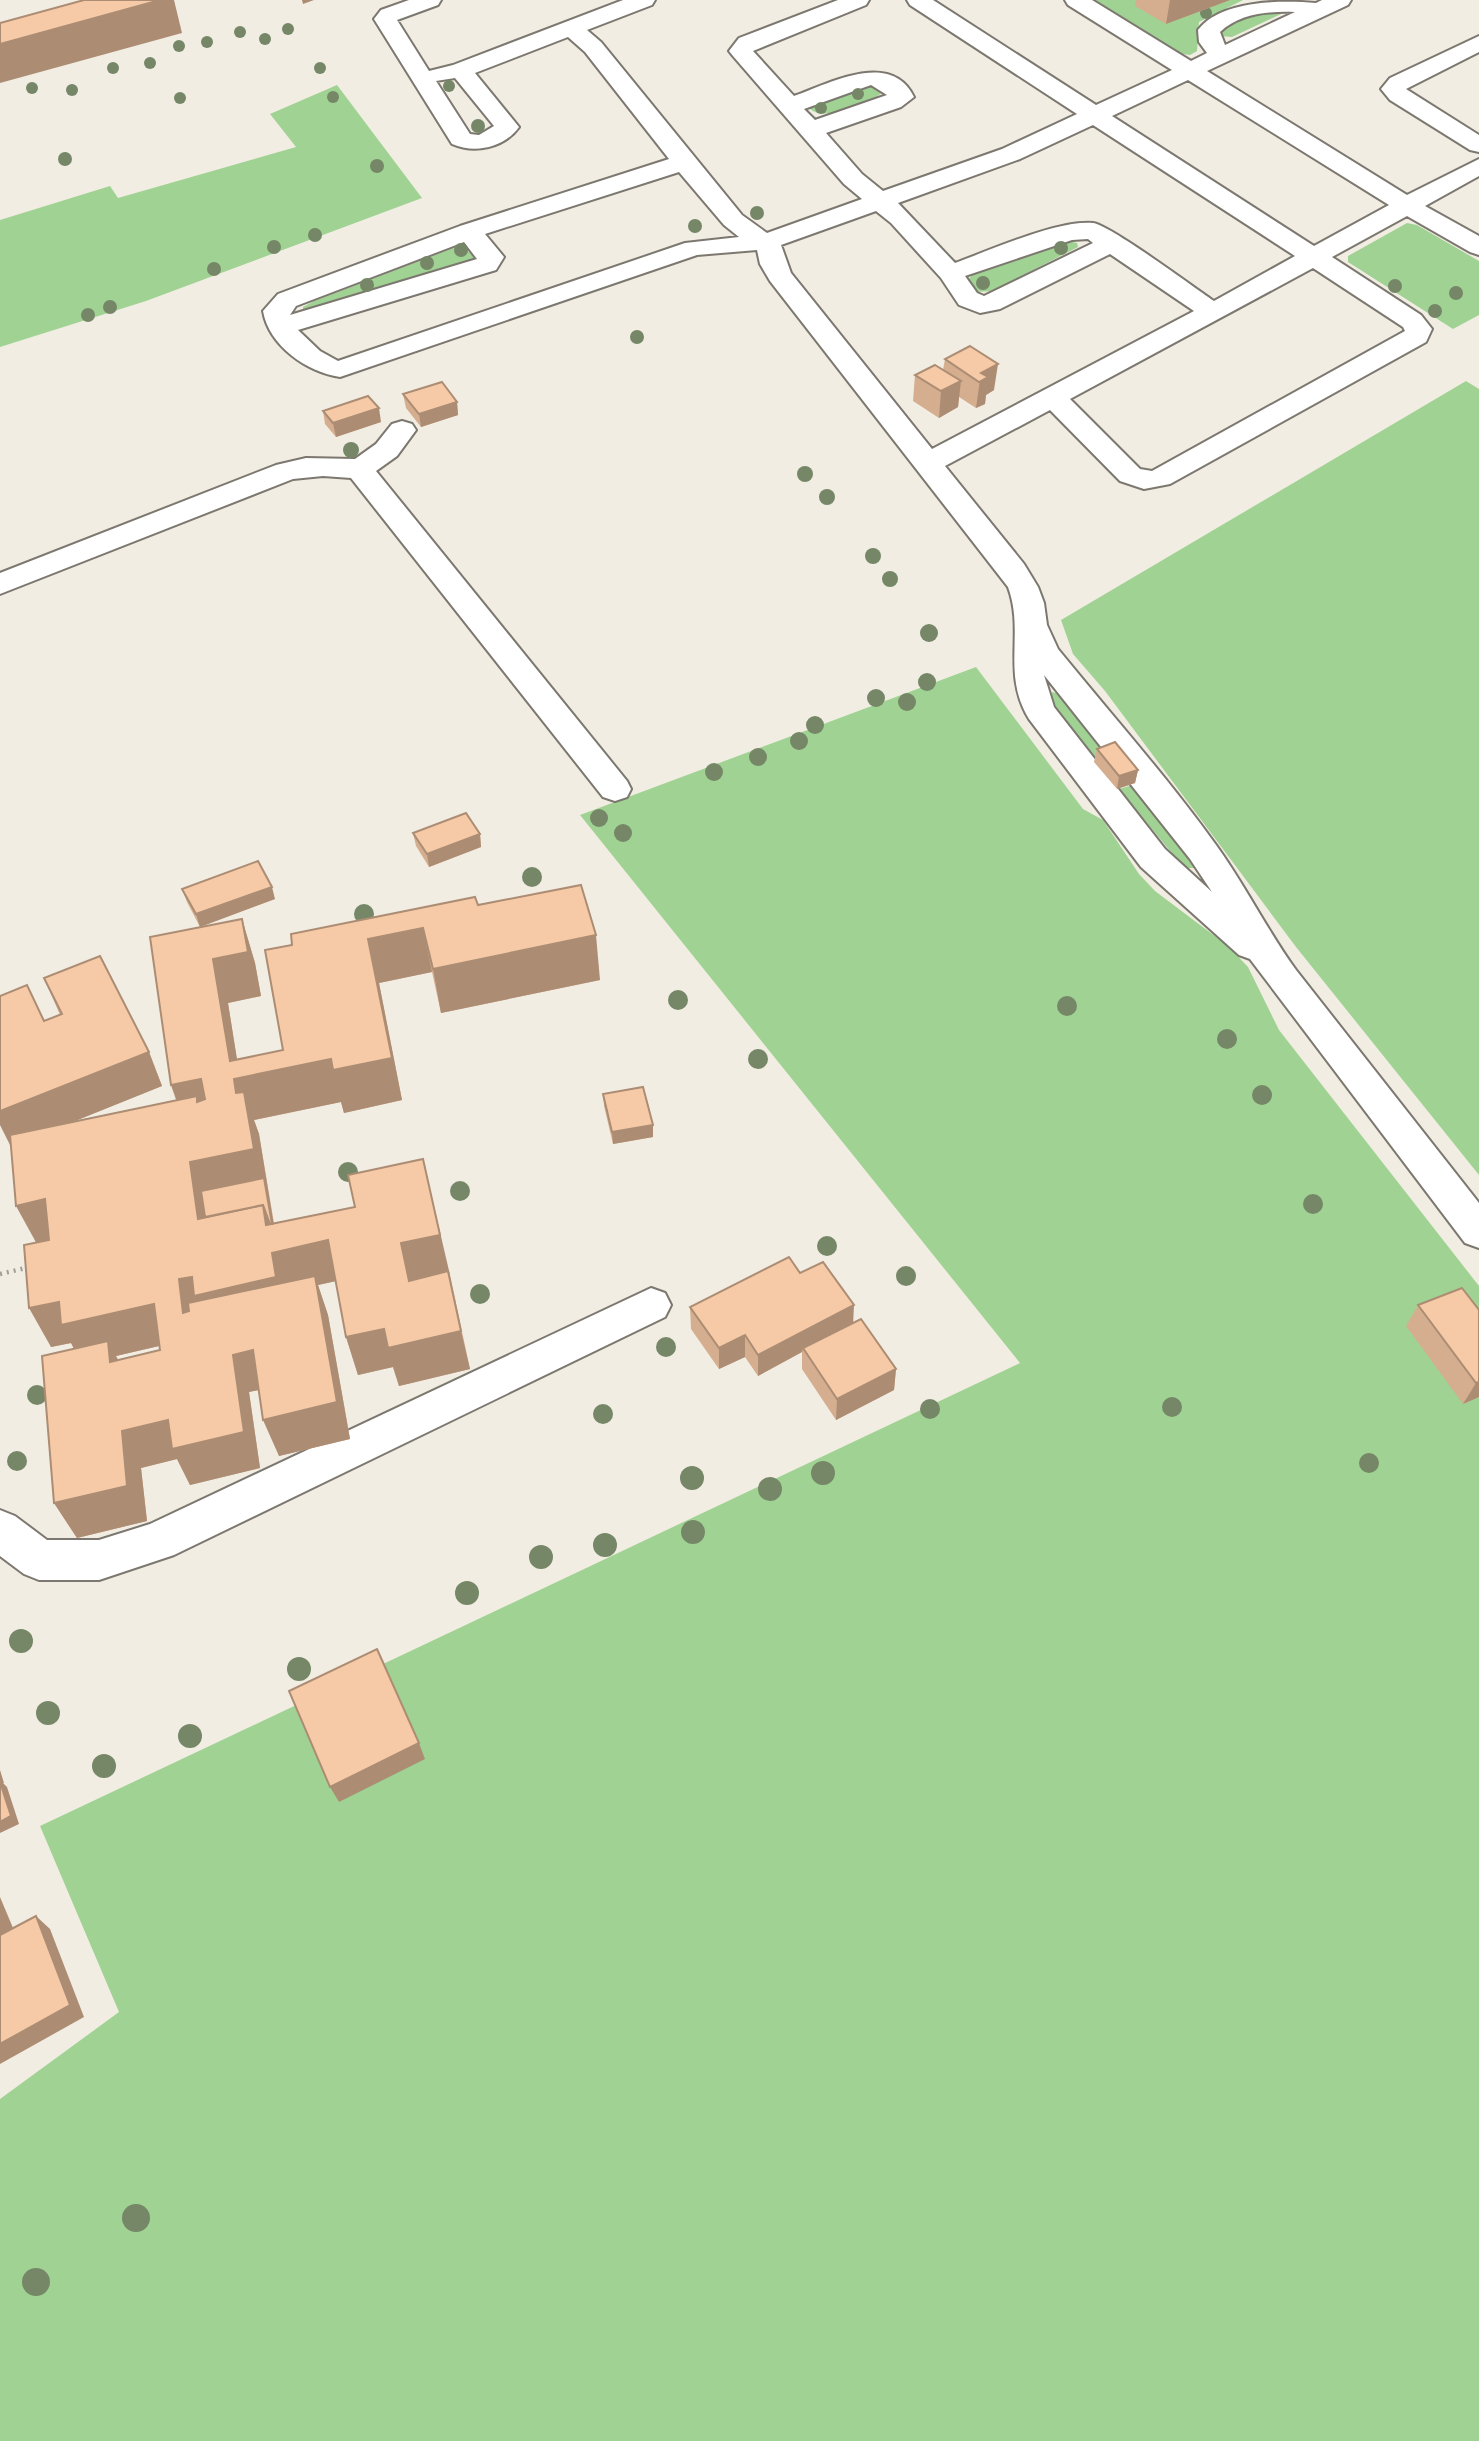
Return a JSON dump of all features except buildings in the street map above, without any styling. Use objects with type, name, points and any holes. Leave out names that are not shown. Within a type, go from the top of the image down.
[{"type":"street","points":[[430,0],[385,19],[464,141],[480,142],[502,133],[507,127],[506,124],[460,70]]},
{"type":"street","points":[[422,77],[460,70],[644,0]]},
{"type":"street","points":[[858,0],[742,47],[743,55],[853,179],[900,218],[950,273],[972,302],[986,305],[1113,243]]},
{"type":"street","points":[[918,0],[1418,326],[1419,333],[1151,481],[1136,479],[1130,475],[1053,397]]},
{"type":"street","points":[[1076,0],[1406,205],[1479,247]]},
{"type":"street","points":[[684,162],[470,231],[286,300],[276,311],[276,319],[281,327],[324,367],[340,369],[694,248],[766,242],[1011,153],[1329,5]]},
{"type":"street","points":[[571,27],[593,47],[733,220],[766,242],[779,275],[1023,587],[1032,625],[1027,675],[1031,695],[1040,711],[1153,858],[1284,980],[1479,1232]]},
{"type":"street","points":[[1479,43],[1398,83],[1393,89],[1398,95],[1479,145]]},
{"type":"street","points":[[789,106],[869,78],[880,79],[901,94],[902,97],[893,102],[810,131]]},
{"type":"street","points":[[928,463],[1213,312],[1479,166]]},
{"type":"street","points":[[950,273],[1077,230],[1093,231],[1213,312]]},
{"type":"street","points":[[281,327],[487,264],[491,257],[470,231]]},
{"type":"street","points":[[0,584],[286,471],[312,466],[339,470],[359,469],[378,459],[402,429]]},
{"type":"street","points":[[359,469],[615,789]]},
{"type":"street","points":[[0,1530],[40,1560],[99,1560],[159,1541],[651,1305]]},
{"type":"path","points":[[0,1274],[41,1265]]},
{"type":"green space","points":[[1095,0],[1243,0],[1199,22],[1197,51],[1190,55],[1183,54]]},
{"type":"green space","points":[[1258,13],[1281,14],[1232,37],[1220,36],[1222,27]]},
{"type":"green space","points":[[873,84],[883,92],[852,107],[833,113],[816,112],[809,108]]},
{"type":"green space","points":[[337,85],[422,198],[146,301],[0,347],[0,220],[110,186],[118,198],[296,147],[270,114]]},
{"type":"green space","points":[[1407,223],[1417,225],[1479,261],[1479,315],[1453,329],[1348,262],[1348,256]]},
{"type":"green space","points":[[1059,242],[1077,243],[1078,247],[992,291],[976,292],[967,281],[972,275]]},
{"type":"green space","points":[[456,247],[463,247],[474,256],[472,261],[303,311],[303,307],[314,301]]},
{"type":"green space","points":[[1466,381],[1479,389],[1479,1175],[1296,947],[1105,691],[1073,654],[1061,620]]},
{"type":"green space","points":[[976,667],[1083,809],[1103,820],[1139,874],[1155,891],[1228,946],[1248,967],[1279,1030],[1479,1286],[1479,2441],[0,2441],[0,2099],[119,2012],[40,1826],[1020,1363],[580,815]]},
{"type":"green space","points":[[1052,692],[1059,694],[1108,757],[1096,760],[1049,699]]},
{"type":"green space","points":[[1133,785],[1198,868],[1184,868],[1119,789]]}]
